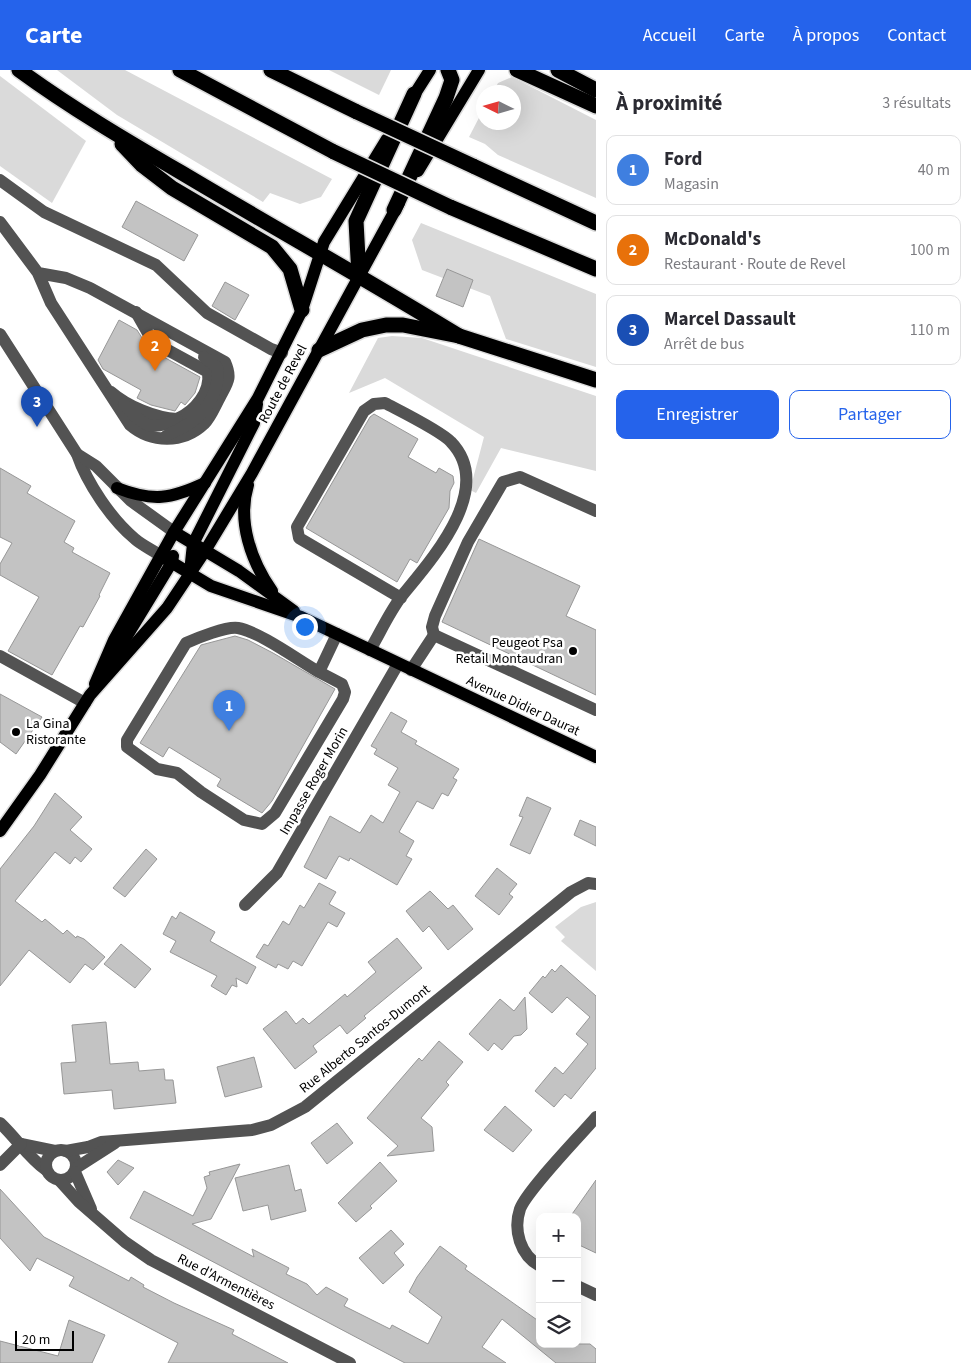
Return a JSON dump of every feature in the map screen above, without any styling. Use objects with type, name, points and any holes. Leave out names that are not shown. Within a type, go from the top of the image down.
[{"type":"highway","points":[[19,70],[109,130],[459,336]]},
{"type":"highway","points":[[180,70],[334,152],[450,207],[596,269]]},
{"type":"highway","points":[[271,70],[356,112],[596,223]]},
{"type":"highway","points":[[394,210],[446,98],[452,80],[448,70]]},
{"type":"highway","points":[[517,70],[596,106]]},
{"type":"highway","points":[[558,70],[596,90]]},
{"type":"highway","points":[[359,276],[356,221],[414,94]]},
{"type":"highway","points":[[109,130],[142,165],[172,188],[272,247],[290,269],[302,310]]},
{"type":"highway","points":[[319,350],[362,330],[386,325],[402,325],[459,336],[596,380]]},
{"type":"main road","name":"Route de Revel","points":[[0,831],[40,775],[88,699],[114,640],[167,559],[174,532],[258,398],[282,353],[302,310],[324,242],[430,70]]},
{"type":"main road","name":"Route de Revel","points":[[88,699],[167,608],[205,551],[252,473],[394,210],[479,70]]},
{"type":"main road","points":[[190,574],[192,544],[254,422],[258,398]]},
{"type":"main road","name":"Avenue Didier Daurat","points":[[252,473],[246,494],[246,524],[253,557],[259,571],[278,598]]},
{"type":"main road","points":[[117,488],[148,498],[168,497],[205,482]]},
{"type":"main road","name":"Avenue Didier Daurat","points":[[174,532],[278,598],[302,617]]},
{"type":"main road","name":"Avenue Didier Daurat","points":[[167,559],[211,586],[302,617],[596,757]]},
{"type":"street","points":[[0,180],[44,212],[156,265],[207,313],[270,349],[282,353]]},
{"type":"street","points":[[2,229],[38,273],[51,303],[130,425],[140,434],[162,438],[184,436],[204,424],[215,406],[230,373],[225,362],[157,323],[66,278],[38,273]]},
{"type":"street","points":[[102,383],[121,401],[155,414],[177,419],[188,414],[204,394],[209,381],[208,372],[154,342],[136,312]]},
{"type":"street","points":[[0,334],[77,454],[84,475],[121,524],[135,539],[167,559]]},
{"type":"street","points":[[370,650],[401,598],[419,578],[465,501],[466,471],[450,441],[385,403],[374,404],[364,411],[296,527],[299,538],[401,598]]},
{"type":"street","points":[[77,454],[96,466],[138,507],[174,532]]},
{"type":"street","points":[[411,670],[434,635],[432,627],[434,621],[465,550],[503,482],[520,477],[596,511]]},
{"type":"street","points":[[236,627],[250,632],[319,672],[342,684],[345,692],[343,699],[275,813],[262,824],[244,820],[201,792],[177,773],[157,769],[127,747],[127,740],[186,643],[198,637],[236,627]]},
{"type":"street","points":[[319,672],[337,634]]},
{"type":"street","points":[[434,635],[596,710]]},
{"type":"street","points":[[0,656],[88,699]]},
{"type":"street","name":"Impasse Roger Morin","points":[[245,905],[277,873],[398,664]]},
{"type":"street","name":"Rue Alberto Santos-Dumont","points":[[60,1151],[88,1147],[101,1142],[252,1130],[288,1118],[305,1107],[571,892],[588,883],[596,884]]},
{"type":"street","points":[[536,1264],[532,1262],[520,1246],[517,1225],[520,1208],[596,1117]]},
{"type":"street","points":[[0,1123],[21,1144],[28,1156],[54,1179],[66,1180],[75,1170],[72,1155],[21,1144]]},
{"type":"street","name":"Rue Alberto Santos-Dumont","points":[[75,1170],[120,1140]]},
{"type":"street","points":[[0,1165],[21,1144]]},
{"type":"street","points":[[46,1170],[45,1163],[49,1156],[60,1151]]},
{"type":"street","name":"Rue d'Armentières","points":[[75,1170],[95,1216]]},
{"type":"street","name":"Rue d'Armentières","points":[[60,1181],[95,1216],[151,1260],[350,1363]]},
{"type":"street","points":[[581,1288],[596,1295]]},
{"type":"shaded area","points":[[57,70],[125,70],[332,179],[321,197],[300,204],[270,193],[263,202],[117,115]]},
{"type":"shaded area","points":[[329,70],[391,70],[379,95]]},
{"type":"shaded area","points":[[0,76],[86,141],[52,203],[0,166]]},
{"type":"shaded area","points":[[512,77],[596,120],[596,198],[498,155],[485,144],[469,137],[476,124],[476,130],[521,130],[521,85],[497,85]]},
{"type":"shaded area","points":[[421,223],[596,294],[596,367],[506,339],[490,296],[422,270],[412,240]]},
{"type":"shaded area","points":[[392,336],[422,338],[596,396],[596,471],[501,448],[476,493],[470,490],[484,437],[385,378],[349,393],[378,338]]},
{"type":"shaded area","points":[[596,902],[596,971],[561,941],[565,937],[555,927],[581,907]]},
{"type":"building","points":[[136,201],[198,235],[184,261],[122,227]]},
{"type":"building","points":[[447,269],[473,280],[463,307],[436,296]]},
{"type":"building","points":[[225,282],[249,295],[235,320],[212,306]]},
{"type":"building","points":[[119,320],[137,330],[149,349],[200,377],[195,393],[185,405],[181,402],[175,411],[151,405],[137,398],[141,390],[103,369],[98,360]]},
{"type":"building","points":[[374,414],[418,439],[408,457],[436,473],[439,468],[453,476],[454,483],[450,491],[449,508],[417,563],[410,559],[397,582],[306,528],[370,417]]},
{"type":"building","points":[[0,468],[31,486],[27,493],[75,521],[64,542],[74,548],[72,552],[110,573],[83,627],[80,626],[52,675],[8,651],[39,597],[0,575],[0,564],[12,543],[0,537]]},
{"type":"building","points":[[479,539],[580,586],[566,616],[596,630],[596,695],[442,622]]},
{"type":"building","points":[[235,636],[248,640],[273,653],[335,689],[272,801],[262,813],[217,786],[221,779],[169,747],[163,757],[140,743],[201,645]]},
{"type":"building","name":"La Gina Ristorante","points":[[0,694],[42,717],[16,754],[0,742]]},
{"type":"building","points":[[391,712],[407,721],[401,732],[417,741],[415,744],[459,769],[453,778],[457,780],[448,796],[442,793],[433,809],[417,801],[399,832],[414,841],[406,856],[412,859],[397,885],[350,858],[349,861],[339,856],[326,879],[304,867],[330,816],[360,833],[371,815],[383,823],[400,792],[388,785],[398,768],[374,754],[377,749],[371,746]]},
{"type":"building","points":[[55,793],[82,817],[70,830],[92,849],[81,862],[75,857],[70,864],[55,852],[15,901],[42,922],[45,919],[63,934],[67,930],[76,938],[77,936],[84,939],[105,957],[93,970],[85,964],[70,983],[29,950],[0,986],[0,869],[34,826]]},
{"type":"building","points":[[527,797],[551,808],[530,854],[510,845],[523,817],[519,816]]},
{"type":"building","points":[[580,820],[596,827],[596,846],[574,835]]},
{"type":"building","points":[[146,849],[157,859],[125,897],[113,888]]},
{"type":"building","points":[[497,868],[517,884],[509,894],[513,897],[499,915],[475,896]]},
{"type":"building","points":[[319,883],[336,892],[329,904],[345,913],[337,927],[328,922],[302,966],[293,961],[288,969],[278,964],[276,968],[256,957],[264,944],[268,946],[283,921],[289,925],[300,905],[304,908]]},
{"type":"building","points":[[430,891],[448,909],[453,905],[473,929],[448,950],[429,926],[423,932],[406,911]]},
{"type":"building","points":[[180,912],[215,932],[210,941],[256,967],[247,984],[236,978],[237,987],[232,985],[226,995],[211,986],[217,976],[170,952],[176,941],[163,934],[172,916],[176,919]]},
{"type":"building","points":[[397,938],[422,968],[364,1016],[366,1018],[347,1034],[340,1025],[313,1046],[317,1052],[295,1069],[263,1029],[286,1011],[296,1024],[303,1018],[309,1024],[345,994],[347,997],[376,972],[368,962]]},
{"type":"building","points":[[121,944],[151,969],[135,988],[104,964]]},
{"type":"building","points":[[561,965],[596,996],[596,1068],[571,1099],[565,1094],[554,1107],[535,1091],[555,1067],[563,1074],[588,1044],[576,1034],[590,1017],[567,997],[552,1013],[529,993],[543,976],[545,978],[552,969],[555,972]]},
{"type":"building","points":[[525,997],[527,1029],[521,1035],[514,1036],[502,1050],[494,1043],[488,1051],[469,1034],[500,999],[514,1011]]},
{"type":"building","points":[[106,1022],[110,1064],[138,1062],[139,1071],[164,1069],[165,1080],[173,1080],[176,1103],[114,1109],[112,1090],[64,1094],[61,1063],[76,1062],[72,1025]]},
{"type":"building","points":[[439,1041],[463,1062],[446,1082],[449,1085],[421,1118],[432,1127],[434,1151],[387,1156],[398,1146],[367,1118],[419,1058],[422,1061]]},
{"type":"building","points":[[254,1057],[262,1087],[225,1097],[217,1067]]},
{"type":"building","points":[[505,1106],[532,1130],[513,1152],[484,1130]]},
{"type":"building","points":[[337,1123],[353,1143],[327,1164],[311,1143]]},
{"type":"building","points":[[118,1160],[134,1168],[118,1185],[107,1172]]},
{"type":"building","points":[[380,1162],[397,1181],[356,1222],[338,1203]]},
{"type":"building","points":[[240,1164],[211,1219],[192,1224],[254,1257],[252,1249],[289,1268],[286,1274],[307,1284],[317,1295],[326,1287],[348,1299],[344,1306],[390,1329],[392,1325],[428,1344],[442,1317],[409,1292],[417,1277],[440,1246],[467,1266],[465,1269],[536,1319],[536,1347],[502,1319],[482,1347],[506,1363],[405,1363],[130,1218],[144,1191],[193,1216],[207,1188],[204,1177],[210,1175],[209,1172]]},
{"type":"building","points":[[289,1165],[295,1191],[301,1189],[306,1211],[271,1220],[268,1205],[243,1211],[235,1178]]},
{"type":"building","points":[[596,1180],[596,1253],[581,1246],[581,1213],[573,1213]]},
{"type":"building","points":[[0,1189],[44,1237],[129,1281],[131,1277],[144,1285],[143,1287],[174,1303],[234,1330],[232,1334],[288,1363],[168,1363],[178,1343],[69,1286],[74,1277],[37,1258],[30,1271],[0,1238]]},
{"type":"building","points":[[391,1230],[404,1244],[394,1253],[404,1265],[383,1284],[359,1258]]},
{"type":"building","points":[[69,1320],[105,1335],[92,1363],[0,1363],[0,1341],[58,1356]]},
{"type":"building","points":[[581,1344],[590,1344],[596,1349],[596,1363],[556,1363],[538,1348],[581,1348]]},
{"type":"place","name":"McDonald's","points":[[155,371]]},
{"type":"place","name":"Marcel Dassault","points":[[37,427]]},
{"type":"place","name":"Peugeot Psa Retail Montaudran","points":[[573,651]]},
{"type":"place","name":"Ford","points":[[229,731]]},
{"type":"place","name":"La Gina Ristorante","points":[[16,732]]}]
